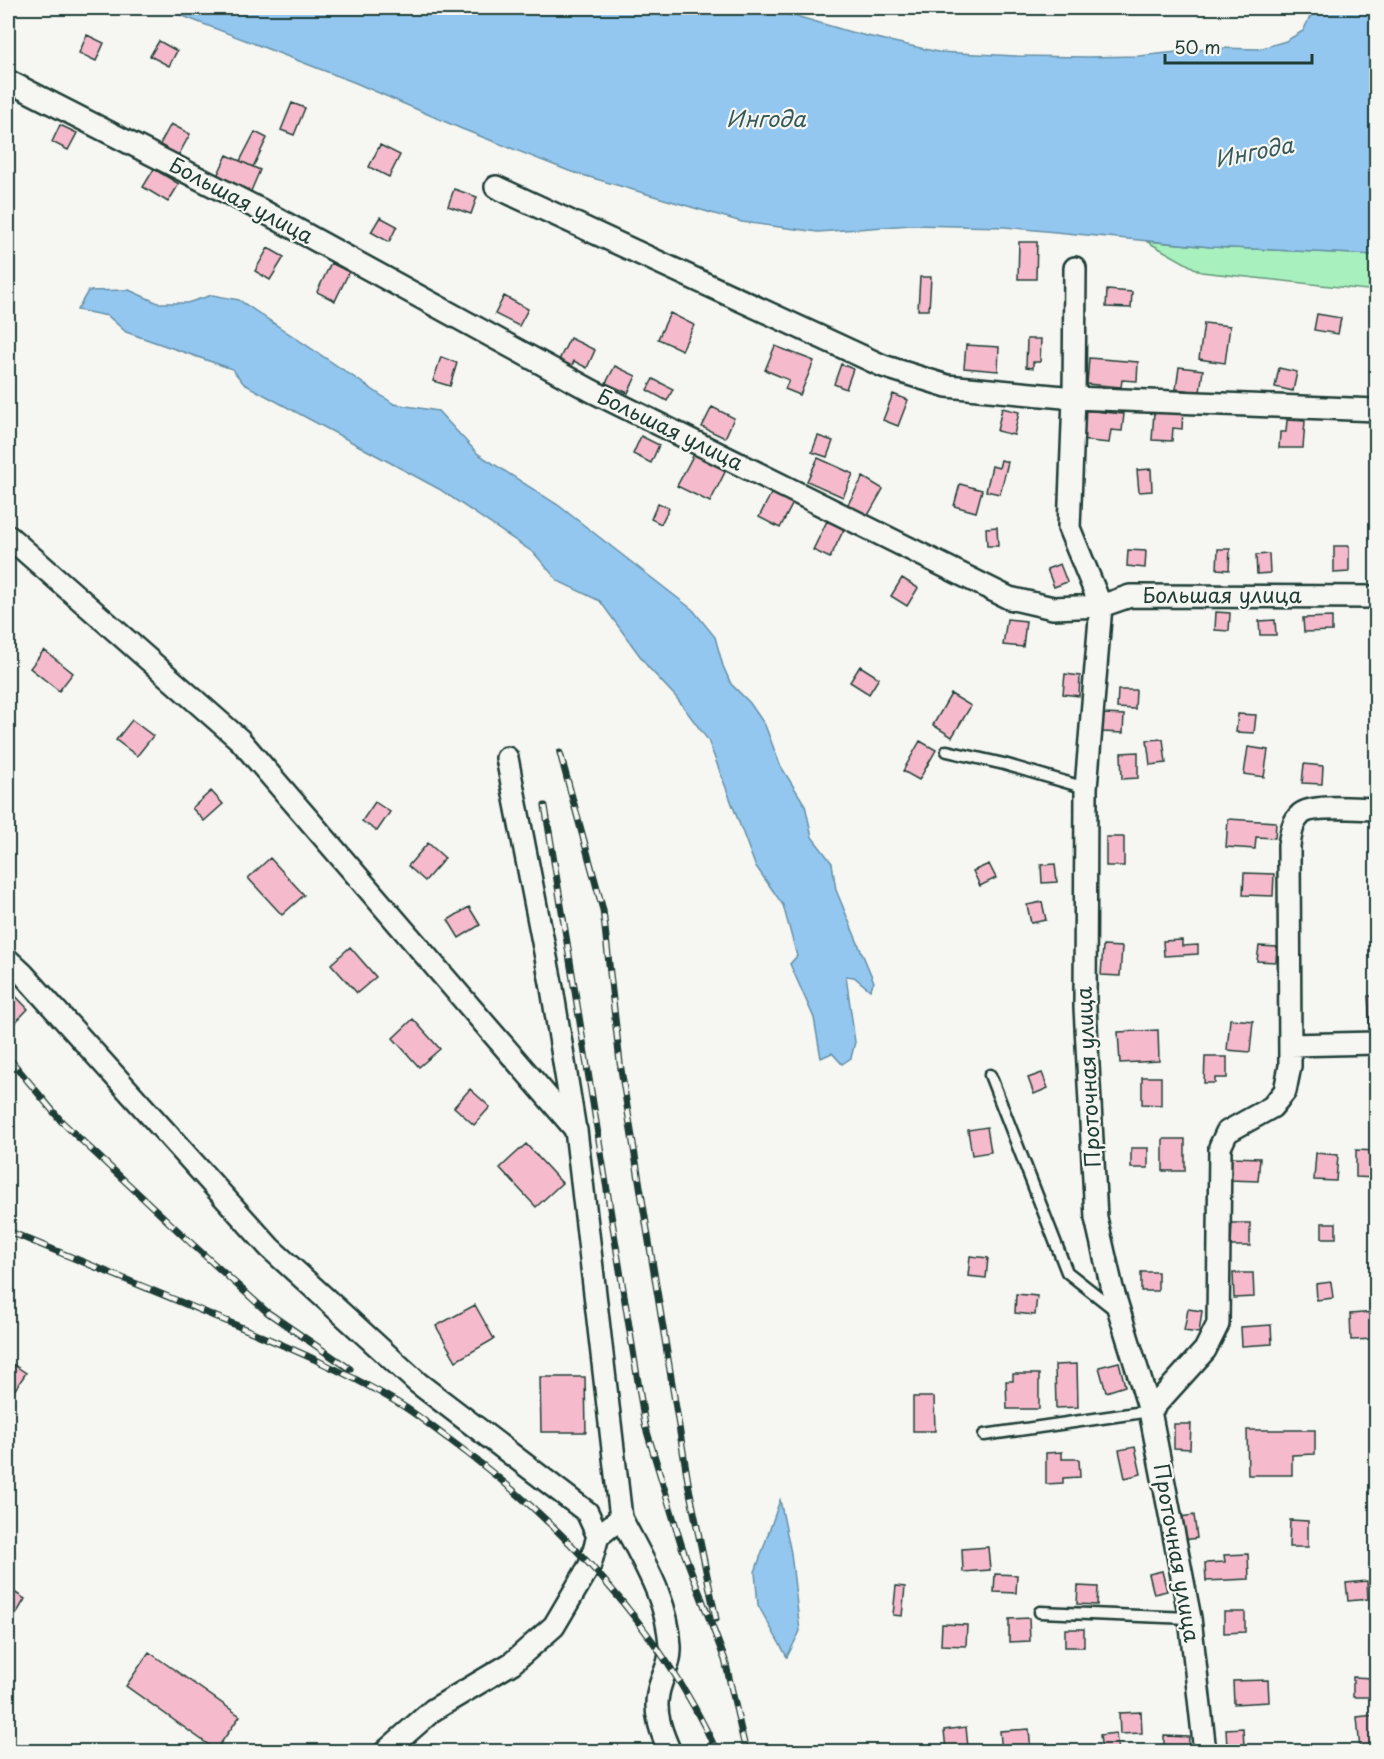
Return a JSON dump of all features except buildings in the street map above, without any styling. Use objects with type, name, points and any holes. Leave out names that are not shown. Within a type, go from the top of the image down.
[{"type":"street","name":"Большая улица","points":[[8,81],[259,209],[592,392],[1009,598],[1053,608],[1101,606],[1130,596],[1377,597]]},
{"type":"street","points":[[496,187],[883,366],[947,386],[1074,398],[1377,410]]},
{"type":"street","name":"Проточная улица","points":[[1075,268],[1074,398],[1069,528],[1101,606],[1086,788],[1084,1007],[1096,1218],[1112,1288],[1150,1411],[1190,1618],[1205,1752]]},
{"type":"street","points":[[8,536],[240,740],[576,1130]]},
{"type":"street","points":[[507,758],[552,988],[576,1130],[621,1518],[656,1588],[668,1620],[671,1659],[658,1693],[658,1716],[670,1752]]},
{"type":"street","points":[[1150,1411],[1205,1350],[1218,1324],[1220,1147],[1227,1132],[1272,1107],[1285,1091],[1290,1066],[1289,845],[1293,825],[1300,814],[1310,809],[1377,809]]},
{"type":"street","points":[[8,960],[270,1248],[418,1383],[587,1512],[598,1536]]},
{"type":"street","points":[[1290,1045],[1377,1043]]},
{"type":"street","points":[[385,1752],[433,1710],[512,1663],[554,1626],[590,1565],[598,1536],[621,1518]]},
{"type":"lane","points":[[948,751],[1004,764],[1086,788]]},
{"type":"lane","points":[[990,1075],[1067,1272],[1119,1313]]},
{"type":"lane","points":[[984,1435],[1150,1411]]},
{"type":"lane","points":[[1040,1612],[1190,1618]]},
{"type":"green space","points":[[1146,241],[1211,247],[1376,255],[1376,291],[1201,272]]},
{"type":"water","name":"Ингода","points":[[162,8],[754,8],[796,16],[854,33],[938,52],[1088,57],[1139,56],[1216,48],[1259,49],[1286,41],[1303,31],[1310,17],[1311,8],[1376,8],[1376,255],[1211,247],[1005,227],[910,225],[818,232],[742,222],[569,171],[462,129],[356,83]]},
{"type":"water","points":[[129,290],[158,303],[187,303],[212,295],[239,300],[394,404],[438,411],[478,454],[558,505],[693,610],[715,637],[731,684],[750,703],[765,725],[780,765],[805,805],[812,837],[832,863],[836,890],[874,982],[870,990],[854,977],[846,976],[855,1042],[851,1058],[842,1064],[832,1053],[821,1058],[814,1018],[790,964],[797,956],[783,905],[755,865],[708,740],[676,697],[648,667],[600,601],[558,581],[534,553],[439,489],[244,384],[232,369],[126,332],[108,316],[77,310],[88,291]]},
{"type":"water","points":[[780,1500],[791,1553],[800,1631],[787,1657],[758,1605],[755,1572]]},
{"type":"railway","points":[[560,753],[603,910],[620,1063],[689,1488],[716,1619]]},
{"type":"railway","points":[[545,806],[645,1425],[682,1547],[725,1660],[746,1752]]},
{"type":"railway","points":[[8,1057],[62,1122],[191,1243],[267,1312],[350,1369]]},
{"type":"railway","points":[[8,1231],[312,1358],[375,1389],[423,1420],[530,1505],[568,1541],[603,1580],[667,1662],[694,1706],[717,1752]]}]
